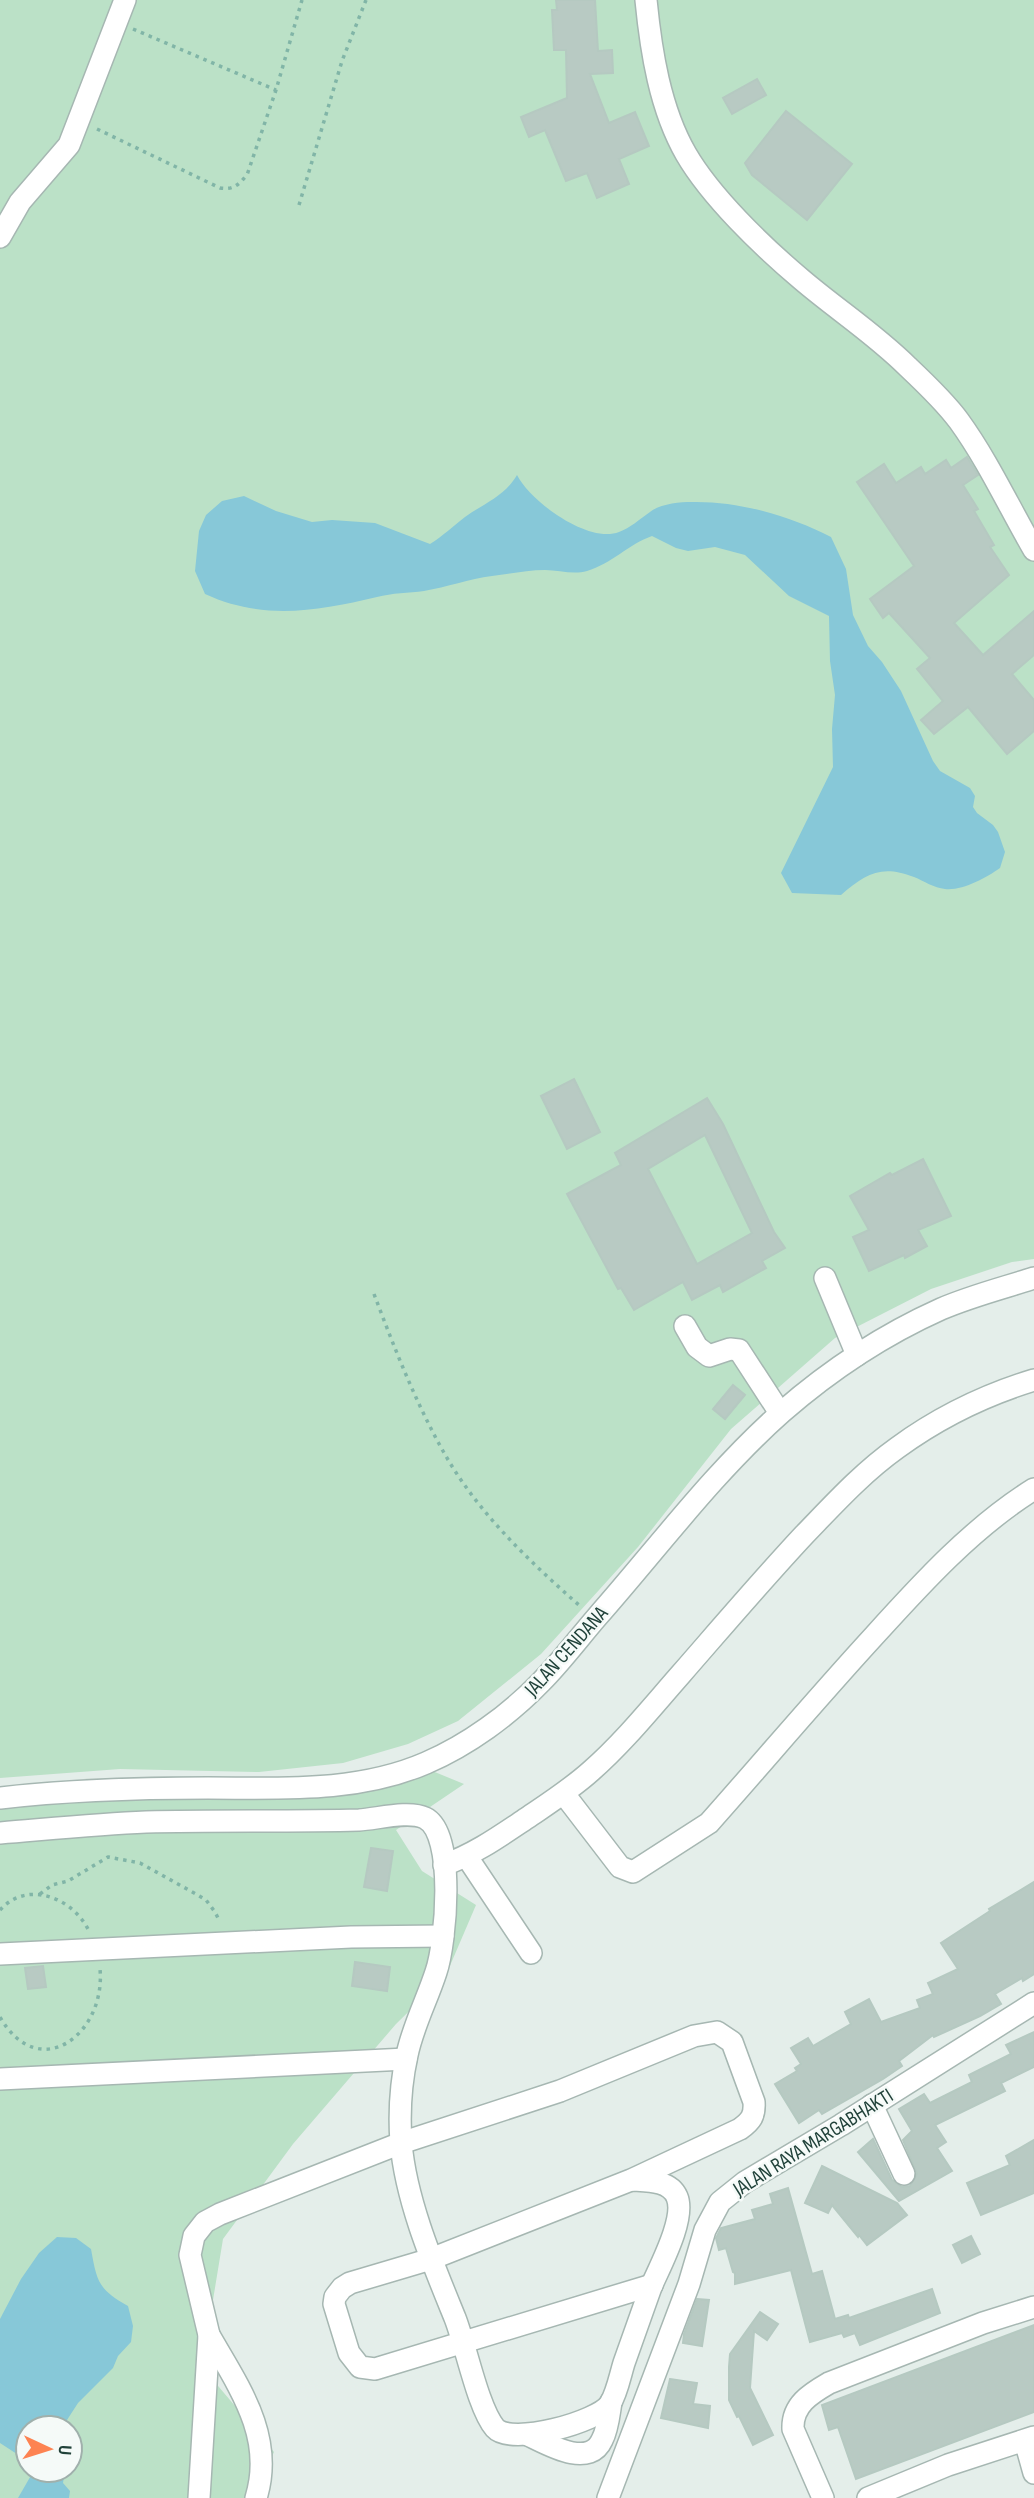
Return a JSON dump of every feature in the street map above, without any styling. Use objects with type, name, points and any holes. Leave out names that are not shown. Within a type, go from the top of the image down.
[{"type":"street","points":[[0,237],[20,202],[69,145],[125,0]]},
{"type":"street","points":[[646,0],[653,51],[670,117],[685,153],[705,181],[765,246],[800,279],[880,341],[909,367],[958,419],[1034,550]]},
{"type":"street","points":[[825,1278],[857,1355]]},
{"type":"street","name":"JALAN CENDANA","points":[[0,1798],[82,1791],[303,1788],[348,1784],[416,1767],[477,1735],[525,1698],[563,1659],[706,1491],[780,1413],[857,1355],[943,1308],[1034,1278]]},
{"type":"street","points":[[685,1326],[697,1347],[709,1356],[730,1349],[739,1350],[780,1413]]},
{"type":"street","points":[[444,1865],[467,1857],[564,1794],[620,1743],[778,1563],[870,1469],[897,1447],[969,1405],[1007,1388],[1034,1380]]},
{"type":"street","points":[[564,1794],[620,1867],[633,1872],[643,1867],[673,1844],[709,1823],[903,1603],[987,1522],[1034,1489]]},
{"type":"street","points":[[0,1833],[144,1822],[360,1820],[417,1815],[430,1821],[437,1831],[444,1865],[446,1911],[437,1970],[418,2017],[406,2059],[401,2143],[409,2188],[431,2259],[464,2340],[491,2423],[502,2434],[528,2435],[597,2415],[611,2402]]},
{"type":"street","points":[[467,1857],[531,1953]]},
{"type":"street","points":[[0,1954],[351,1937],[443,1936]]},
{"type":"street","name":"JALAN RAYA MARGABHAKTI","points":[[608,2498],[689,2284],[705,2230],[720,2202],[745,2182],[1034,2003]]},
{"type":"street","points":[[256,2498],[263,2470],[257,2430],[241,2393],[209,2335],[190,2255],[194,2236],[205,2222],[401,2143],[560,2091],[694,2036],[717,2032],[732,2042],[754,2102],[755,2111],[752,2118],[740,2129],[631,2180],[431,2259],[350,2283],[335,2297],[334,2304],[349,2353],[360,2367],[374,2369],[652,2285]]},
{"type":"street","points":[[0,2079],[406,2059]]},
{"type":"street","points":[[872,2105],[904,2174]]},
{"type":"street","points":[[528,2435],[559,2449],[581,2453],[591,2452],[603,2440],[611,2402],[678,2217],[679,2201],[668,2186],[631,2180]]},
{"type":"street","points":[[823,2498],[793,2429],[796,2409],[813,2392],[970,2328],[1034,2307]]},
{"type":"street","points":[[199,2498],[209,2335]]},
{"type":"street","points":[[867,2498],[948,2465],[1029,2439],[1034,2473]]},
{"type":"path","points":[[79,121],[220,188],[238,186],[247,175],[276,90],[302,0]]},
{"type":"path","points":[[299,205],[342,61],[366,0]]},
{"type":"path","points":[[116,22],[276,90]]},
{"type":"path","points":[[374,1294],[414,1392],[443,1451],[464,1483],[517,1549],[595,1619]]},
{"type":"path","points":[[40,1895],[52,1885],[68,1881],[108,1857],[140,1863],[206,1900],[215,1912],[228,1944]]},
{"type":"path","points":[[0,1910],[20,1897],[40,1895],[59,1900],[79,1916],[98,1949],[100,1988],[92,2019],[65,2045],[46,2050],[27,2045],[7,2029],[0,2017]]},
{"type":"green space","points":[[0,0],[1034,0],[1034,1259],[1012,1262],[931,1289],[835,1338],[731,1429],[638,1547],[541,1654],[458,1721],[408,1744],[343,1763],[259,1772],[120,1769],[0,1778]]},
{"type":"green space","points":[[425,1768],[464,1784],[396,1830],[422,1871],[476,1905],[446,1975],[396,2024],[293,2144],[223,2239],[202,2367],[274,2452],[255,2498],[0,2498],[0,1807]]},
{"type":"water","points":[[517,475],[534,497],[547,508],[561,518],[592,532],[619,532],[664,505],[710,502],[764,511],[831,537],[846,569],[853,615],[868,646],[901,691],[933,761],[940,771],[970,788],[975,796],[973,807],[998,832],[1005,852],[1000,868],[974,883],[952,889],[937,887],[902,873],[883,871],[866,877],[841,895],[792,893],[781,873],[833,767],[835,695],[830,661],[829,616],[789,596],[745,555],[715,547],[688,551],[652,536],[604,564],[582,572],[525,571],[483,577],[424,591],[291,611],[248,608],[205,594],[195,571],[199,531],[206,515],[222,501],[244,496],[276,511],[312,522],[332,520],[375,523],[430,544],[500,494]]},
{"type":"water","points":[[57,2237],[76,2238],[91,2249],[100,2284],[110,2295],[128,2306],[133,2326],[131,2342],[118,2356],[113,2368],[78,2403],[71,2414],[14,2414],[14,2452],[0,2443],[0,2319],[21,2279],[39,2253]]},
{"type":"water","points":[[26,2484],[64,2484],[70,2491],[69,2498],[18,2498]]},
{"type":"building","points":[[556,0],[595,0],[598,51],[612,50],[613,73],[590,74],[609,123],[635,112],[649,146],[619,159],[629,184],[597,198],[587,173],[566,181],[545,130],[529,137],[521,117],[567,98],[566,50],[554,50],[552,10],[557,10]]},
{"type":"building","points":[[757,79],[766,95],[732,114],[723,98]]},
{"type":"building","points":[[786,111],[852,164],[807,220],[752,175],[745,163]]},
{"type":"building","points":[[967,457],[978,475],[963,485],[978,509],[974,511],[994,545],[990,547],[1009,575],[954,623],[983,655],[1034,611],[1034,655],[1012,674],[1034,700],[1034,731],[1007,754],[968,707],[934,734],[921,720],[943,701],[917,669],[930,658],[889,613],[883,618],[870,599],[914,566],[857,482],[884,464],[896,483],[921,467],[925,474],[946,460],[951,468]]},
{"type":"building","points":[[574,1079],[600,1132],[567,1149],[541,1096]]},
{"type":"building","points":[[707,1098],[723,1124],[774,1232],[785,1248],[762,1261],[766,1268],[723,1292],[720,1285],[692,1300],[683,1282],[634,1310],[621,1288],[618,1289],[567,1194],[621,1165],[615,1153]],"holes":[[[705,1135],[752,1233],[697,1264],[648,1169]]]},
{"type":"building","points":[[923,1159],[951,1216],[918,1230],[927,1246],[905,1258],[904,1255],[869,1271],[853,1237],[869,1230],[850,1196],[890,1173],[892,1175]]},
{"type":"building","points":[[733,1385],[745,1395],[725,1419],[713,1409]]},
{"type":"building","points":[[371,1848],[393,1851],[387,1891],[364,1887]]},
{"type":"building","points":[[1034,1882],[1034,1974],[995,1994],[1001,2004],[934,2037],[933,2035],[899,2061],[902,2066],[883,2079],[822,2114],[819,2110],[799,2123],[775,2084],[797,2071],[795,2068],[801,2064],[791,2048],[808,2038],[813,2046],[851,2024],[845,2012],[869,1999],[881,2022],[920,2008],[917,2000],[933,1994],[928,1983],[958,1969],[941,1943],[990,1911],[989,1909]]},
{"type":"building","points":[[355,1962],[390,1967],[387,1991],[352,1986]]},
{"type":"building","points":[[43,1966],[46,1987],[28,1989],[25,1968]]},
{"type":"building","points":[[1034,2032],[1034,2067],[1001,2083],[1005,2091],[935,2125],[946,2142],[937,2148],[952,2171],[899,2201],[858,2152],[873,2139],[892,2180],[902,2187],[910,2186],[917,2174],[903,2140],[912,2131],[899,2109],[924,2094],[930,2103],[972,2082],[969,2075],[1011,2054],[1006,2045]]},
{"type":"building","points":[[1034,2140],[1034,2193],[981,2215],[967,2183],[1010,2165],[1006,2156]]},
{"type":"building","points":[[822,2166],[897,2203],[907,2215],[867,2245],[832,2205],[828,2213],[805,2203]]},
{"type":"building","points":[[788,2188],[812,2274],[822,2271],[835,2319],[848,2315],[849,2318],[932,2289],[940,2313],[860,2345],[855,2333],[844,2337],[842,2333],[810,2342],[791,2270],[735,2284],[735,2273],[726,2248],[719,2250],[716,2238],[721,2228],[755,2219],[752,2210],[773,2204],[770,2194]]},
{"type":"building","points":[[971,2236],[980,2254],[962,2263],[953,2245]]},
{"type":"building","points":[[697,2299],[709,2300],[702,2346],[683,2343]]},
{"type":"building","points":[[760,2312],[778,2324],[767,2340],[754,2331],[750,2388],[773,2435],[753,2445],[729,2400],[729,2367],[730,2354]]},
{"type":"building","points":[[1034,2325],[1034,2412],[856,2479],[838,2427],[829,2430],[822,2405]]},
{"type":"building","points":[[670,2379],[697,2383],[693,2404],[710,2406],[708,2428],[661,2418]]}]
